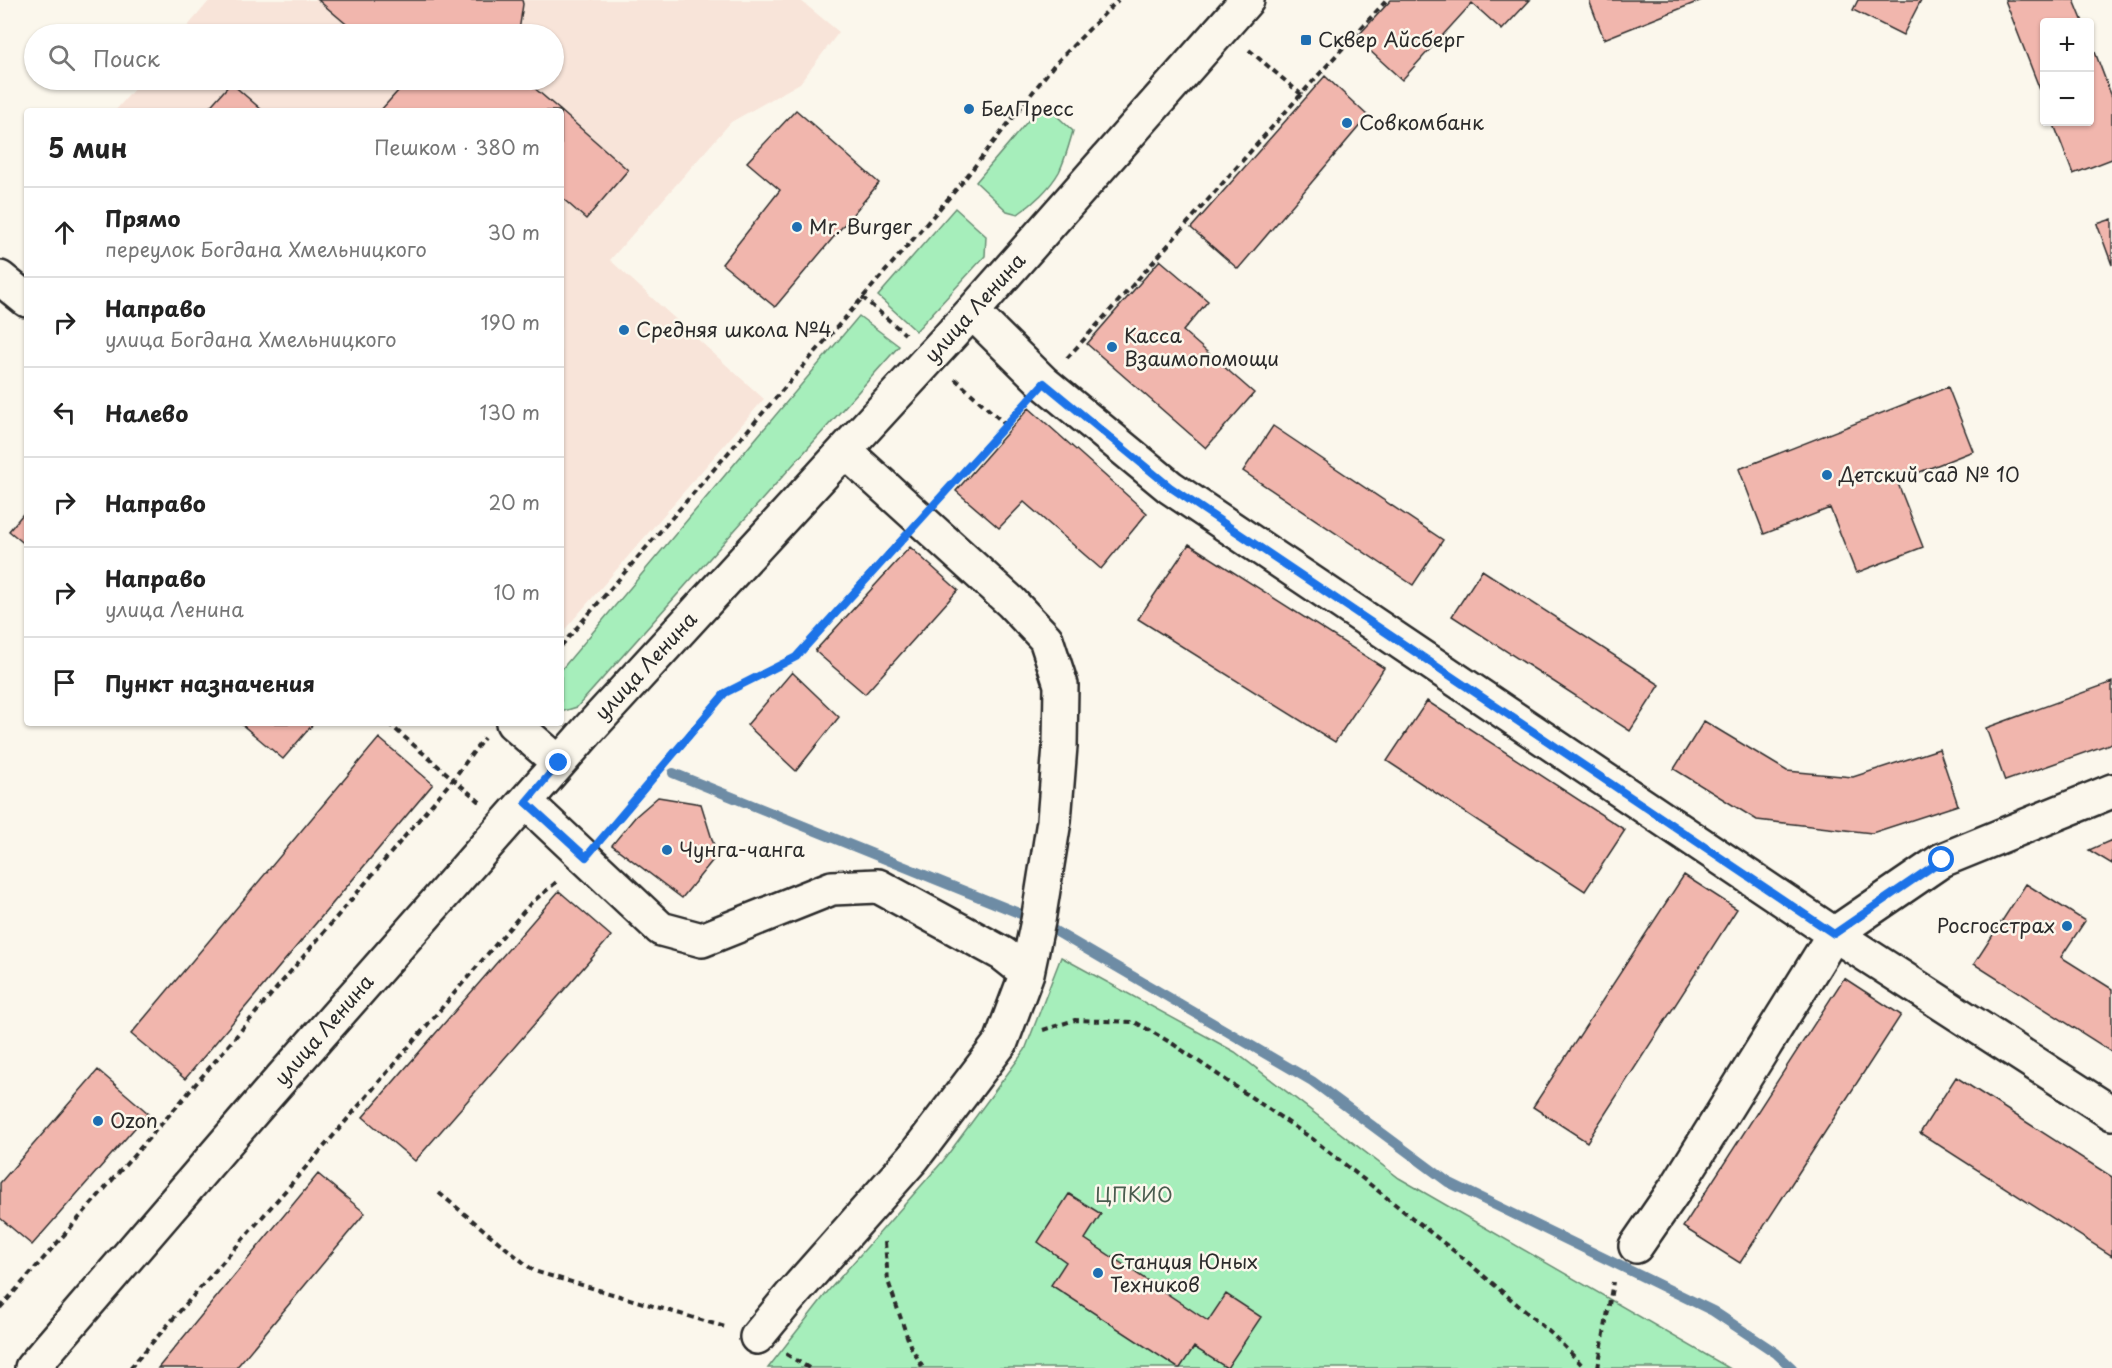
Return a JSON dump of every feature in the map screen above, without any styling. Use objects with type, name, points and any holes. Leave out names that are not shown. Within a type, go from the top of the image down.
[{"type":"street","name":"улица Ленина","points":[[32,1368],[266,1096],[559,763],[972,312],[1247,0]]},
{"type":"street","points":[[0,278],[24,298]]},
{"type":"street","points":[[972,312],[1044,383],[1170,487],[1834,934],[2112,1113]]},
{"type":"street","points":[[757,1336],[913,1158],[1001,1042],[1027,973],[1054,821],[1060,746],[1061,685],[1046,639],[1011,602],[844,451]]},
{"type":"street","points":[[501,728],[559,763]]},
{"type":"street","points":[[1636,1246],[1678,1185],[1834,934],[1942,860],[2112,791]]},
{"type":"street","points":[[516,813],[586,857],[661,929],[702,940],[832,888],[878,886],[1003,954],[1027,973]]},
{"type":"path","points":[[564,643],[960,185],[1054,65],[1118,0]]},
{"type":"path","points":[[130,1368],[328,1142],[530,904],[586,857],[725,693],[796,657],[1167,249],[1387,0]]},
{"type":"path","points":[[392,726],[454,778],[516,813]]},
{"type":"path","points":[[0,1308],[178,1105],[454,778],[501,728]]},
{"type":"path","points":[[1001,1042],[1075,1020],[1136,1022],[1173,1044],[1314,1140],[1464,1259],[1553,1335],[1585,1368]]},
{"type":"path","points":[[439,1193],[534,1271],[757,1336],[809,1368]]},
{"type":"path","points":[[882,1193],[888,1281],[910,1345],[923,1368]]},
{"type":"path","points":[[1598,1368],[1613,1282]]},
{"type":"shaded area","name":"Средняя школа №4","points":[[210,0],[800,0],[839,32],[800,83],[731,122],[610,260],[764,399],[564,631],[564,108],[118,108],[133,90],[564,90],[564,24],[190,24]]},
{"type":"green space","points":[[1043,103],[1073,131],[1067,152],[1059,172],[1041,195],[1018,214],[1007,211],[976,182]]},
{"type":"green space","points":[[955,208],[986,236],[985,256],[916,331],[878,296]]},
{"type":"green space","points":[[859,316],[899,346],[577,707],[564,711],[564,666]]},
{"type":"green space","name":"ЦПКИО","points":[[1061,957],[1235,1052],[1399,1178],[1729,1368],[768,1368],[829,1290],[943,1161],[1025,1050]]},
{"type":"building","points":[[318,0],[522,0],[523,4],[520,24],[346,24]]},
{"type":"building","points":[[1391,0],[1530,0],[1502,30],[1472,3],[1402,80],[1356,38]]},
{"type":"building","points":[[1589,0],[1702,0],[1604,39]]},
{"type":"building","points":[[1858,0],[1921,0],[1903,35],[1853,10]]},
{"type":"building","points":[[2005,0],[2074,0],[2081,18],[2040,18],[2040,90]]},
{"type":"building","points":[[2094,50],[2112,97],[2112,159],[2073,174],[2055,126],[2094,126]]},
{"type":"building","points":[[1325,76],[1368,116],[1238,269],[1191,228]]},
{"type":"building","points":[[225,90],[239,90],[260,108],[209,108]]},
{"type":"building","points":[[399,90],[537,90],[558,108],[383,108]]},
{"type":"building","name":"Mr. Burger","points":[[796,110],[879,183],[775,307],[722,264],[780,190],[747,162]]},
{"type":"building","points":[[564,114],[628,170],[586,219],[564,200]]},
{"type":"building","points":[[2112,219],[2112,265],[2097,224]]},
{"type":"building","points":[[1160,260],[1208,301],[1183,331],[1254,393],[1206,448],[1087,344]]},
{"type":"building","name":"Детский сад № 10","points":[[1948,387],[1973,451],[1897,481],[1923,547],[1856,573],[1830,508],[1764,534],[1739,469]]},
{"type":"building","points":[[1029,408],[1147,513],[1101,569],[1024,502],[999,528],[956,491]]},
{"type":"building","points":[[1273,426],[1443,540],[1413,585],[1243,471]]},
{"type":"building","points":[[24,513],[24,544],[9,531]]},
{"type":"building","points":[[1189,544],[1384,668],[1335,742],[1138,619]]},
{"type":"building","points":[[910,547],[958,590],[865,694],[815,651]]},
{"type":"building","points":[[1482,570],[1660,685],[1630,731],[1452,616]]},
{"type":"building","points":[[792,672],[839,717],[796,771],[747,725]]},
{"type":"building","points":[[2112,682],[2112,743],[2005,781],[1986,728]]},
{"type":"building","points":[[1427,701],[1625,830],[1585,891],[1387,761]]},
{"type":"building","points":[[1704,721],[1787,771],[1853,777],[1939,749],[1958,805],[1872,833],[1757,820],[1674,769]]},
{"type":"building","points":[[244,726],[311,726],[283,759]]},
{"type":"building","points":[[379,738],[433,784],[185,1079],[131,1034]]},
{"type":"building","name":"Чунга-чанга","points":[[658,797],[701,804],[717,855],[682,898],[612,845],[636,816]]},
{"type":"building","points":[[2112,840],[2112,864],[2089,850]]},
{"type":"building","points":[[1684,875],[1737,909],[1587,1142],[1533,1107]]},
{"type":"building","points":[[2026,884],[2085,921],[2061,957],[2112,989],[2112,1052],[1974,964]]},
{"type":"building","points":[[559,891],[611,936],[415,1161],[363,1117]]},
{"type":"building","points":[[1844,978],[1901,1015],[1740,1263],[1683,1227]]},
{"type":"building","points":[[98,1070],[148,1113],[32,1245],[0,1218],[0,1183]]},
{"type":"building","points":[[1956,1077],[2112,1177],[2112,1256],[1920,1133]]},
{"type":"building","points":[[318,1174],[365,1213],[236,1368],[158,1368]]},
{"type":"building","name":"Станция Юных Техников","points":[[1069,1194],[1101,1214],[1085,1239],[1208,1321],[1226,1294],[1261,1317],[1227,1368],[1194,1347],[1178,1368],[1051,1285],[1066,1262],[1038,1242]]},
{"type":"waterway","points":[[673,773],[1038,921],[1312,1081],[1448,1182],[1713,1311],[1776,1353],[1792,1368]]},
{"type":"place","name":"Сквер Айсберг","points":[[1306,40]]},
{"type":"place","name":"БелПресс","points":[[969,109]]},
{"type":"place","name":"Совкомбанк","points":[[1347,123]]},
{"type":"place","name":"Mr. Burger","points":[[797,227]]},
{"type":"place","name":"Средняя школа №4","points":[[624,330]]},
{"type":"place","name":"Касса Взаимопомощи","points":[[1112,347]]},
{"type":"place","name":"Детский сад № 10","points":[[1827,475]]},
{"type":"place","name":"Чунга-чанга","points":[[667,850]]},
{"type":"place","name":"Росгосстрах","points":[[2067,926]]},
{"type":"place","name":"Ozon","points":[[98,1121]]},
{"type":"place","name":"Станция Юных Техников","points":[[1098,1273]]},
{"type":"route","points":[[559,763],[526,802],[586,857],[725,693],[796,657],[1044,383],[1170,487],[1834,934],[1942,860]]}]
